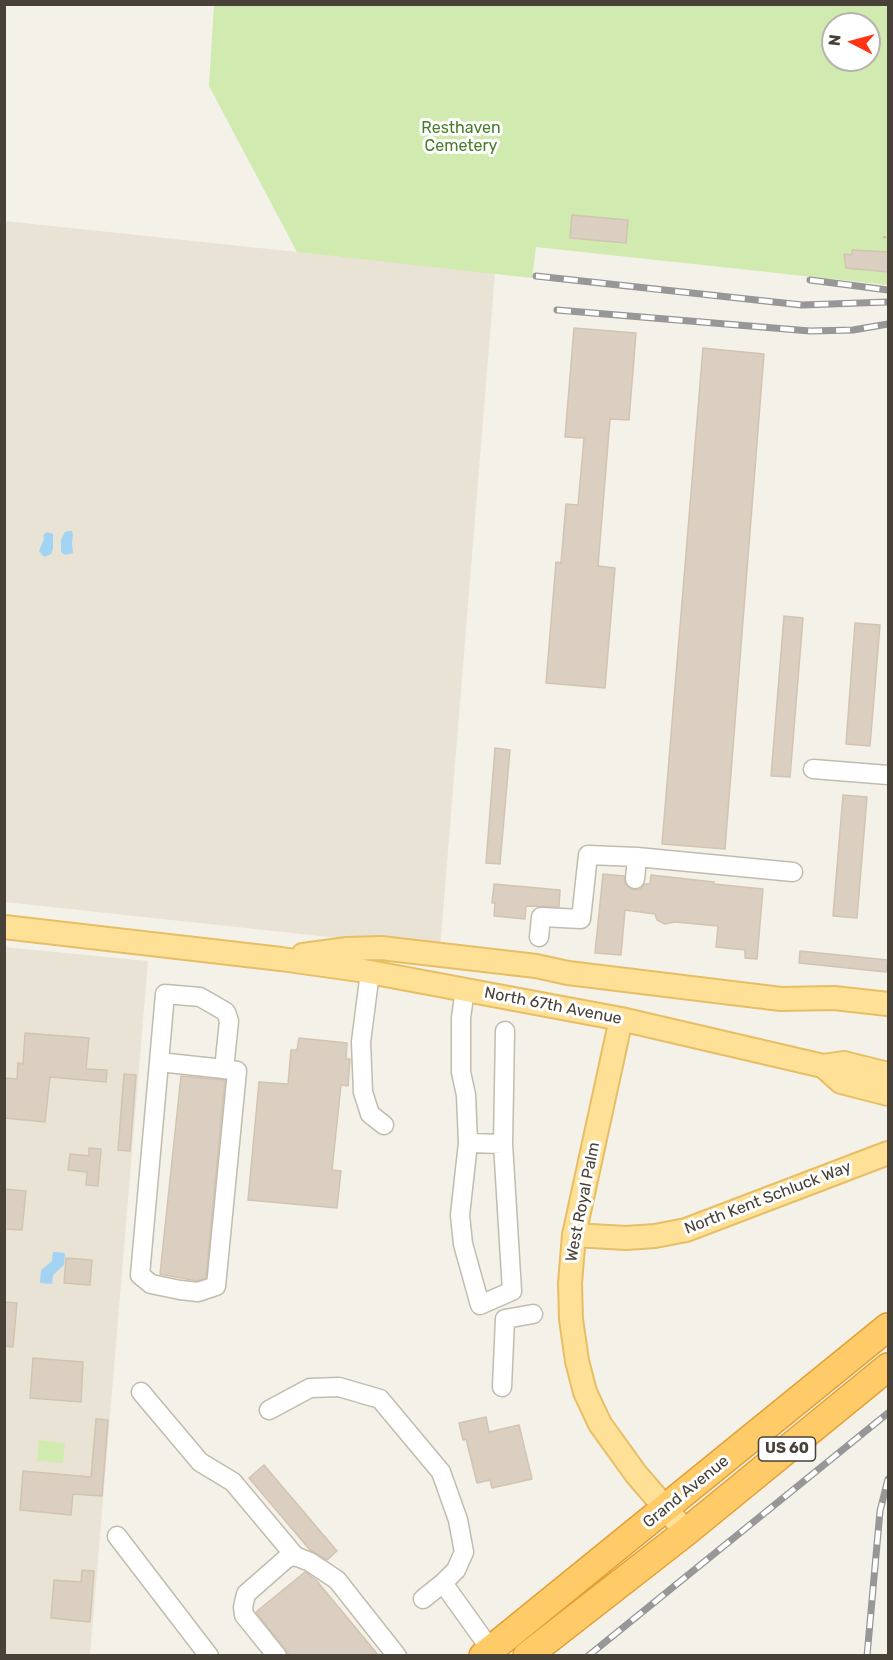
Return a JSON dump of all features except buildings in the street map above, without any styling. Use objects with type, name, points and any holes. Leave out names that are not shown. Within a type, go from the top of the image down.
[{"type":"highway","name":"Grand Avenue","points":[[487,1653],[888,1327]]},
{"type":"highway","name":"Grand Avenue","points":[[527,1656],[686,1532],[888,1367]]},
{"type":"main road","name":"North 67th Avenue","points":[[4,927],[281,959],[465,989],[621,1019],[823,1066],[841,1082],[883,1086]]},
{"type":"main road","name":"North 67th Avenue","points":[[281,959],[347,949],[381,948],[781,999],[831,1012],[888,1017]]},
{"type":"main road","name":"North 67th Avenue","points":[[781,999],[834,998],[888,1004]]},
{"type":"main road","name":"West Royal Palm","points":[[621,1019],[574,1235],[570,1283],[571,1319],[577,1361],[585,1392],[600,1424],[636,1474],[686,1532]]},
{"type":"main road","name":"North Kent Schluck Way","points":[[574,1235],[626,1238],[655,1236],[686,1230],[888,1153]]},
{"type":"lane","points":[[813,769],[888,775]]},
{"type":"lane","points":[[539,937],[541,917],[581,920],[588,855],[637,857],[793,872]]},
{"type":"lane","points":[[635,879],[637,857]]},
{"type":"lane","points":[[370,972],[362,1042],[363,1092],[370,1114],[384,1125]]},
{"type":"lane","points":[[465,989],[461,1018],[461,1072],[466,1095],[468,1143],[460,1215],[462,1244],[480,1305],[512,1291],[503,1144],[505,1031]]},
{"type":"lane","points":[[159,1062],[237,1071],[216,1286],[198,1292],[151,1284],[140,1275],[165,994],[200,997],[226,1012],[230,1021],[224,1069]]},
{"type":"lane","points":[[468,1143],[503,1144]]},
{"type":"lane","points":[[502,1387],[505,1319],[534,1314]]},
{"type":"lane","points":[[269,1410],[310,1388],[339,1387],[380,1399],[441,1472],[458,1520],[464,1552],[456,1570],[423,1599]]},
{"type":"lane","points":[[141,1392],[200,1462],[233,1482],[296,1556],[310,1562],[337,1580],[397,1656]]},
{"type":"lane","points":[[117,1536],[209,1656]]},
{"type":"lane","points":[[277,1656],[244,1615],[243,1607],[246,1594],[287,1558],[296,1556]]},
{"type":"lane","points":[[443,1583],[487,1653]]},
{"type":"path","points":[[883,237],[888,238]]},
{"type":"shaded area","points":[[5,221],[495,273],[440,949],[5,902]]},
{"type":"shaded area","points":[[4,947],[148,961],[90,1655],[5,1655]]},
{"type":"green space","name":"Resthaven Cemetery","points":[[214,5],[888,5],[888,285],[536,247],[532,278],[297,252],[209,86]]},
{"type":"green space","points":[[39,1440],[65,1443],[63,1463],[37,1461]]},
{"type":"water","points":[[72,531],[73,553],[65,555],[61,552],[61,540],[65,532]]},
{"type":"water","points":[[47,532],[53,534],[53,549],[51,554],[44,557],[39,551],[44,539],[43,535]]},
{"type":"water","points":[[53,1252],[65,1253],[64,1265],[53,1275],[52,1284],[40,1283],[41,1270],[52,1261]]},
{"type":"railway","points":[[536,276],[802,305],[888,302]]},
{"type":"railway","points":[[810,280],[888,290]]},
{"type":"railway","points":[[557,310],[810,331],[853,330],[888,324]]},
{"type":"railway","points":[[588,1656],[888,1413]]},
{"type":"railway","points":[[867,1656],[880,1511],[888,1479]]}]
